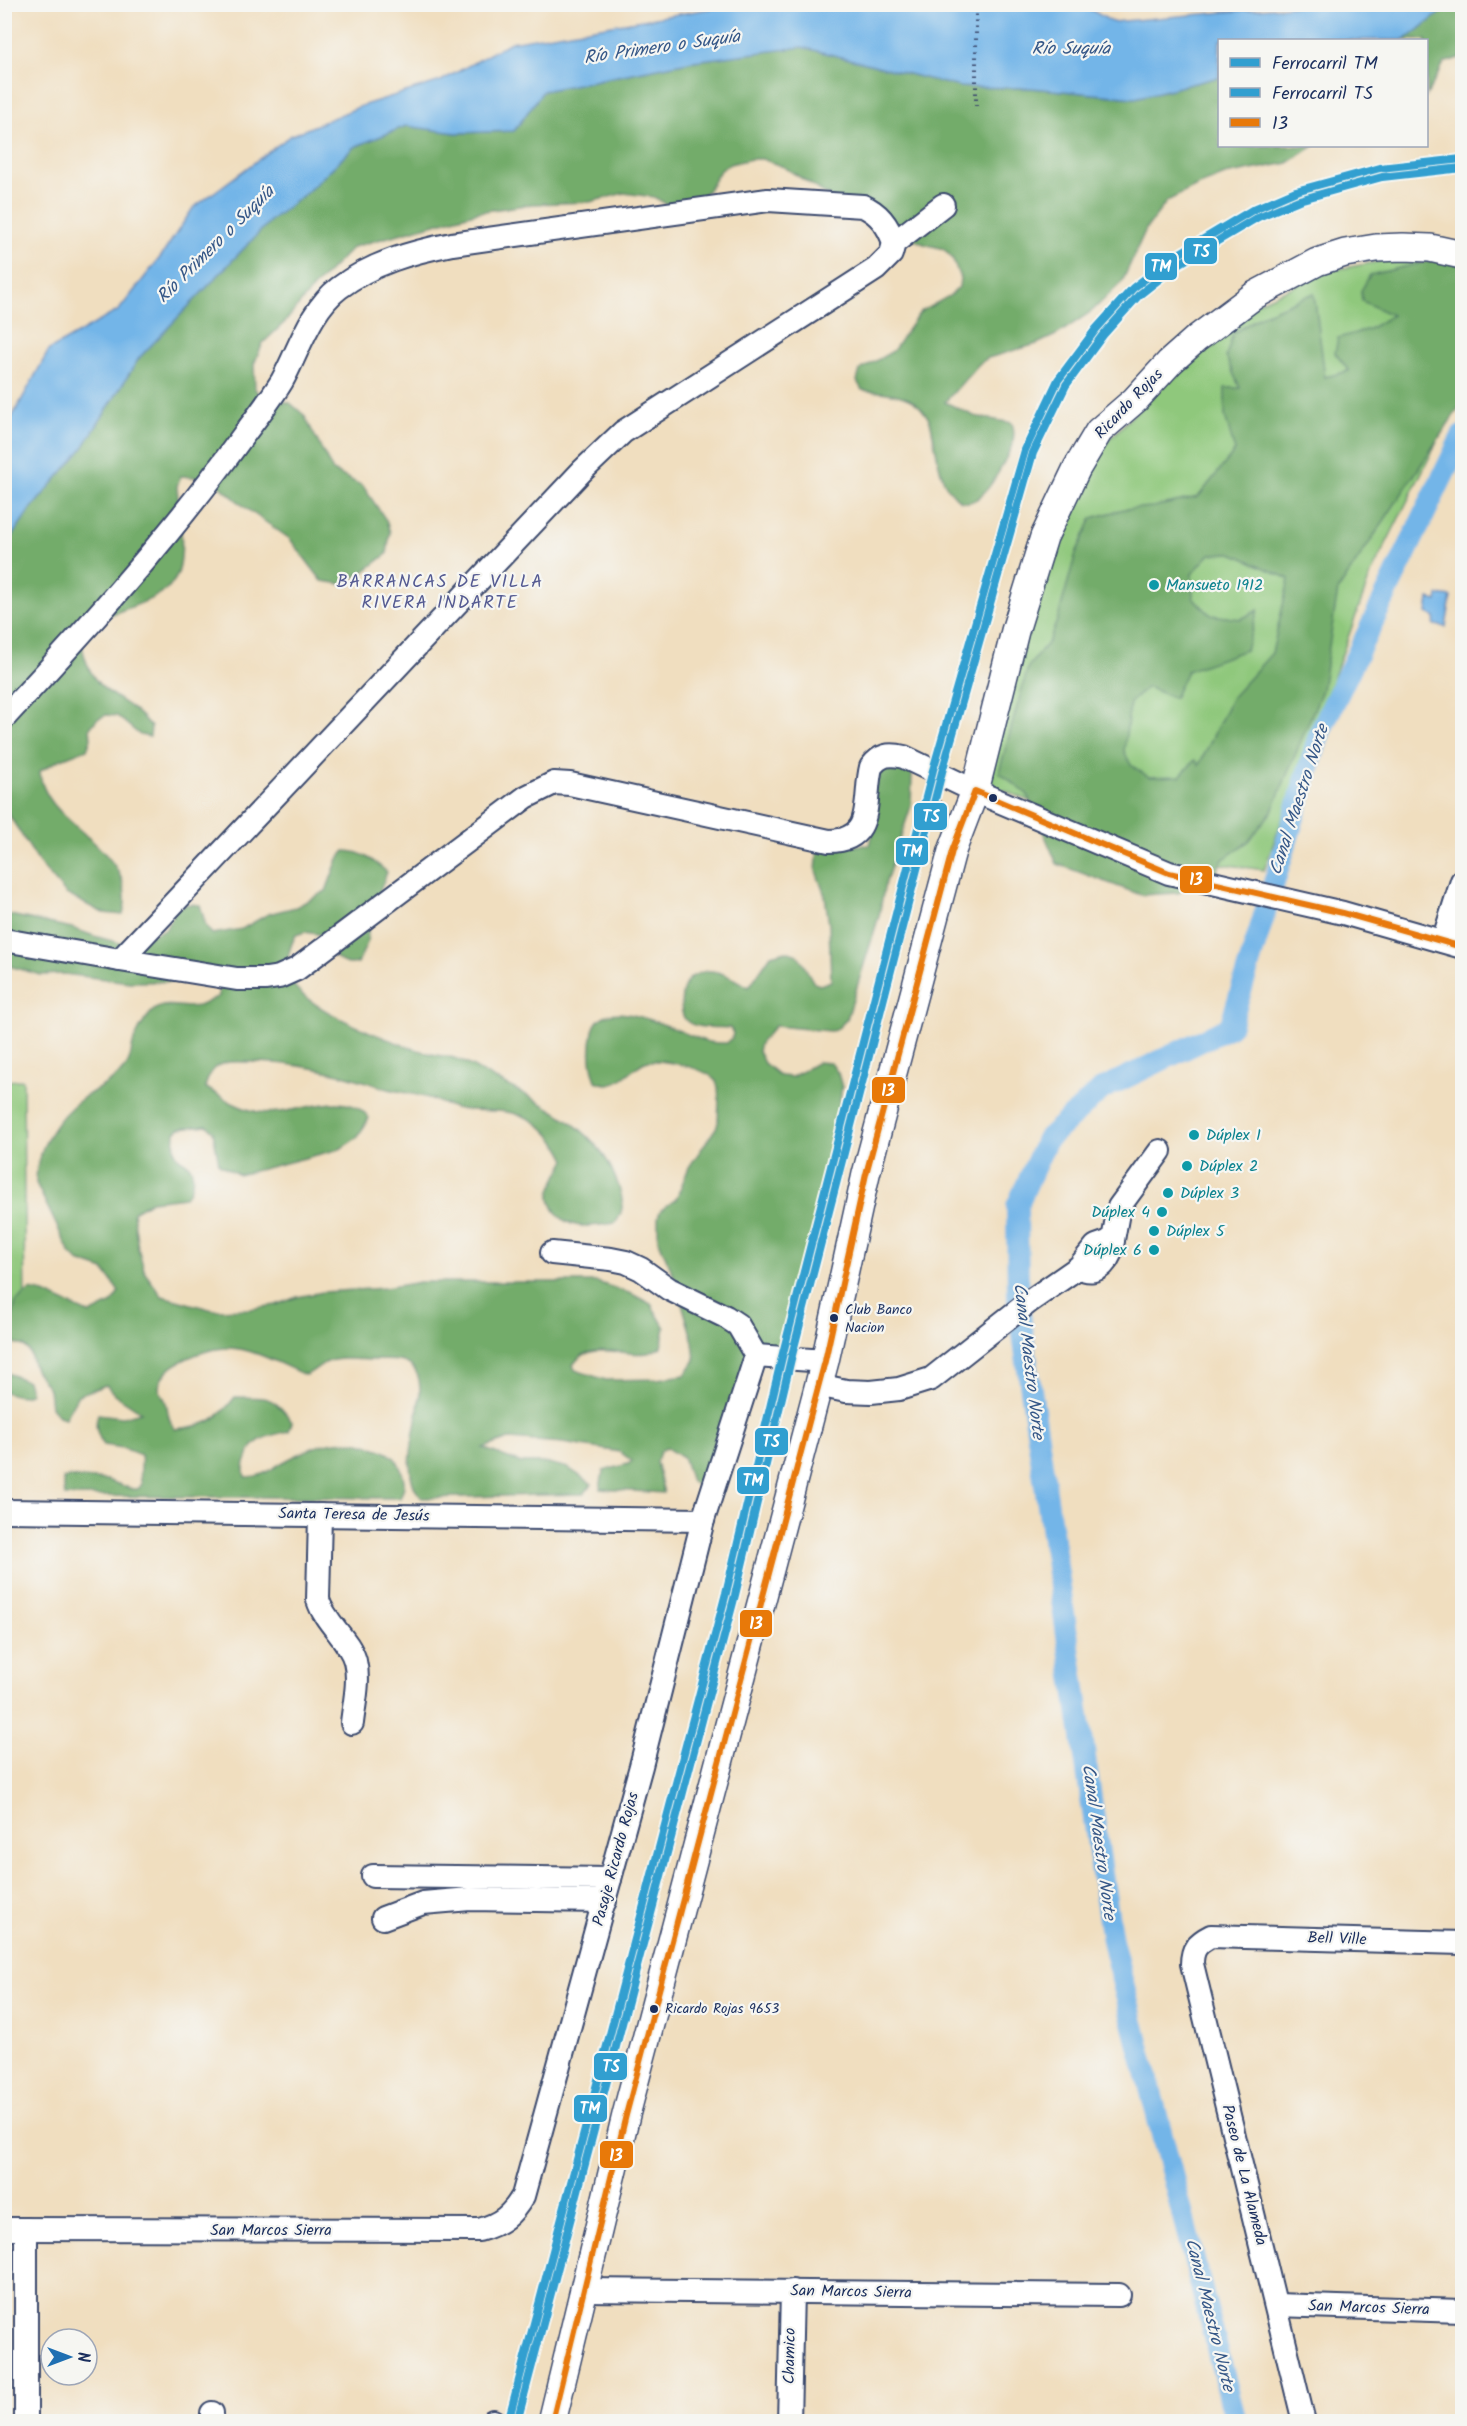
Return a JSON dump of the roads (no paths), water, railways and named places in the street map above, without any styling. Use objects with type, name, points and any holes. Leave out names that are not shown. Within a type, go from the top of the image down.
[{"type":"main road","name":"Ricardo Rojas","points":[[552,2421],[626,2115],[822,1373],[866,1174],[952,850],[975,790],[1033,569],[1057,506],[1099,432],[1135,400],[1170,362],[1213,325],[1255,295],[1317,262],[1345,253],[1376,248],[1430,248],[1462,255]]},
{"type":"street","points":[[4,718],[128,583],[196,500],[281,382],[322,305],[337,289],[361,273],[417,251],[452,244],[768,200],[863,206],[875,211],[891,233],[894,243],[891,254],[876,269],[623,432],[582,471],[120,960]]},
{"type":"street","points":[[894,243],[943,205]]},
{"type":"street","points":[[4,940],[237,979],[279,977],[297,969],[526,797],[554,783],[829,841],[840,841],[850,839],[861,828],[865,818],[871,767],[884,755],[893,754],[1169,873],[1343,913],[1453,944],[1462,881]]},
{"type":"street","points":[[552,1254],[611,1259],[642,1269],[669,1289],[738,1325],[756,1356],[793,1357],[822,1373],[846,1391],[871,1392],[899,1389],[931,1379],[1030,1301],[1079,1267],[1084,1270],[1093,1270],[1104,1265],[1112,1253],[1119,1206],[1160,1151]]},
{"type":"street","name":"Pasaje Ricardo Rojas","points":[[523,2196],[642,1766],[704,1520],[756,1356]]},
{"type":"street","name":"Santa Teresa de Jesús","points":[[4,1511],[704,1520]]},
{"type":"street","points":[[320,1515],[318,1600],[321,1611],[354,1659],[357,1676],[351,1723]]},
{"type":"street","points":[[373,1876],[608,1890]]},
{"type":"street","points":[[383,1918],[423,1902],[608,1890]]},
{"type":"street","name":"Bell Ville","points":[[1210,1936],[1462,1943]]},
{"type":"street","name":"Paseo de La Alameda","points":[[1210,1936],[1198,1942],[1192,1952],[1192,1964],[1304,2421]]},
{"type":"street","name":"San Marcos Sierra","points":[[15,2229],[479,2230],[494,2226],[510,2216],[523,2196]]},
{"type":"street","points":[[15,2229],[26,2421]]},
{"type":"street","name":"San Marcos Sierra","points":[[582,2290],[1119,2295]]},
{"type":"street","name":"Chamico","points":[[789,2421],[792,2291]]},
{"type":"street","name":"San Marcos Sierra","points":[[1276,2305],[1462,2312]]},
{"type":"water","name":"Río Suquía","points":[[1081,4],[1112,22],[1304,5],[1450,5],[1404,39],[1218,39],[1218,77],[1135,98],[1032,88],[960,87],[802,47],[693,61],[543,91],[514,131],[456,133],[406,126],[354,147],[306,193],[271,220],[139,358],[82,449],[29,511],[5,546],[5,430],[49,350],[119,310],[162,255],[193,208],[290,136],[361,106],[441,81],[511,42],[732,5]]},
{"type":"water","points":[[1438,595],[1451,597],[1446,627],[1434,625],[1435,617],[1427,613],[1429,599],[1437,601]]},
{"type":"waterway","name":"Canal Maestro Norte","points":[[1236,2422],[1112,1941],[1018,1301],[1017,1206],[1047,1139],[1102,1089],[1230,1027],[1320,732],[1462,436]]},
{"type":"rail line","name":"TM","points":[[508,2422],[726,1593],[782,1357],[933,770],[1025,450],[1058,380],[1096,329],[1133,288],[1172,258],[1254,209],[1296,191],[1380,168],[1462,159]]},
{"type":"rail line","name":"TS","points":[[517,2422],[735,1595],[791,1359],[942,772],[1033,453],[1066,385],[1103,335],[1139,295],[1177,265],[1258,217],[1299,200],[1382,177],[1462,168]]},
{"type":"place","name":"Mansueto 1912","points":[[1154,585]]},
{"type":"place","name":"Dúplex 1","points":[[1194,1135]]},
{"type":"place","name":"Dúplex 2","points":[[1187,1166]]},
{"type":"place","name":"Dúplex 3","points":[[1168,1193]]},
{"type":"place","name":"Dúplex 4","points":[[1162,1212]]},
{"type":"place","name":"Dúplex 5","points":[[1154,1231]]},
{"type":"place","name":"Dúplex 6","points":[[1154,1250]]},
{"type":"place","name":"Club Banco Nacion","points":[[834,1318]]},
{"type":"place","name":"Ricardo Rojas 9653","points":[[654,2009]]},
{"type":"district","name":"BARRANCAS DE VILLA RIVERA INDARTE","points":[[440,592]]},
{"type":"water label","name":"Río Primero o Suquía","points":[[662,48]]},
{"type":"water label","name":"Río Primero o Suquía","points":[[216,245]]}]
